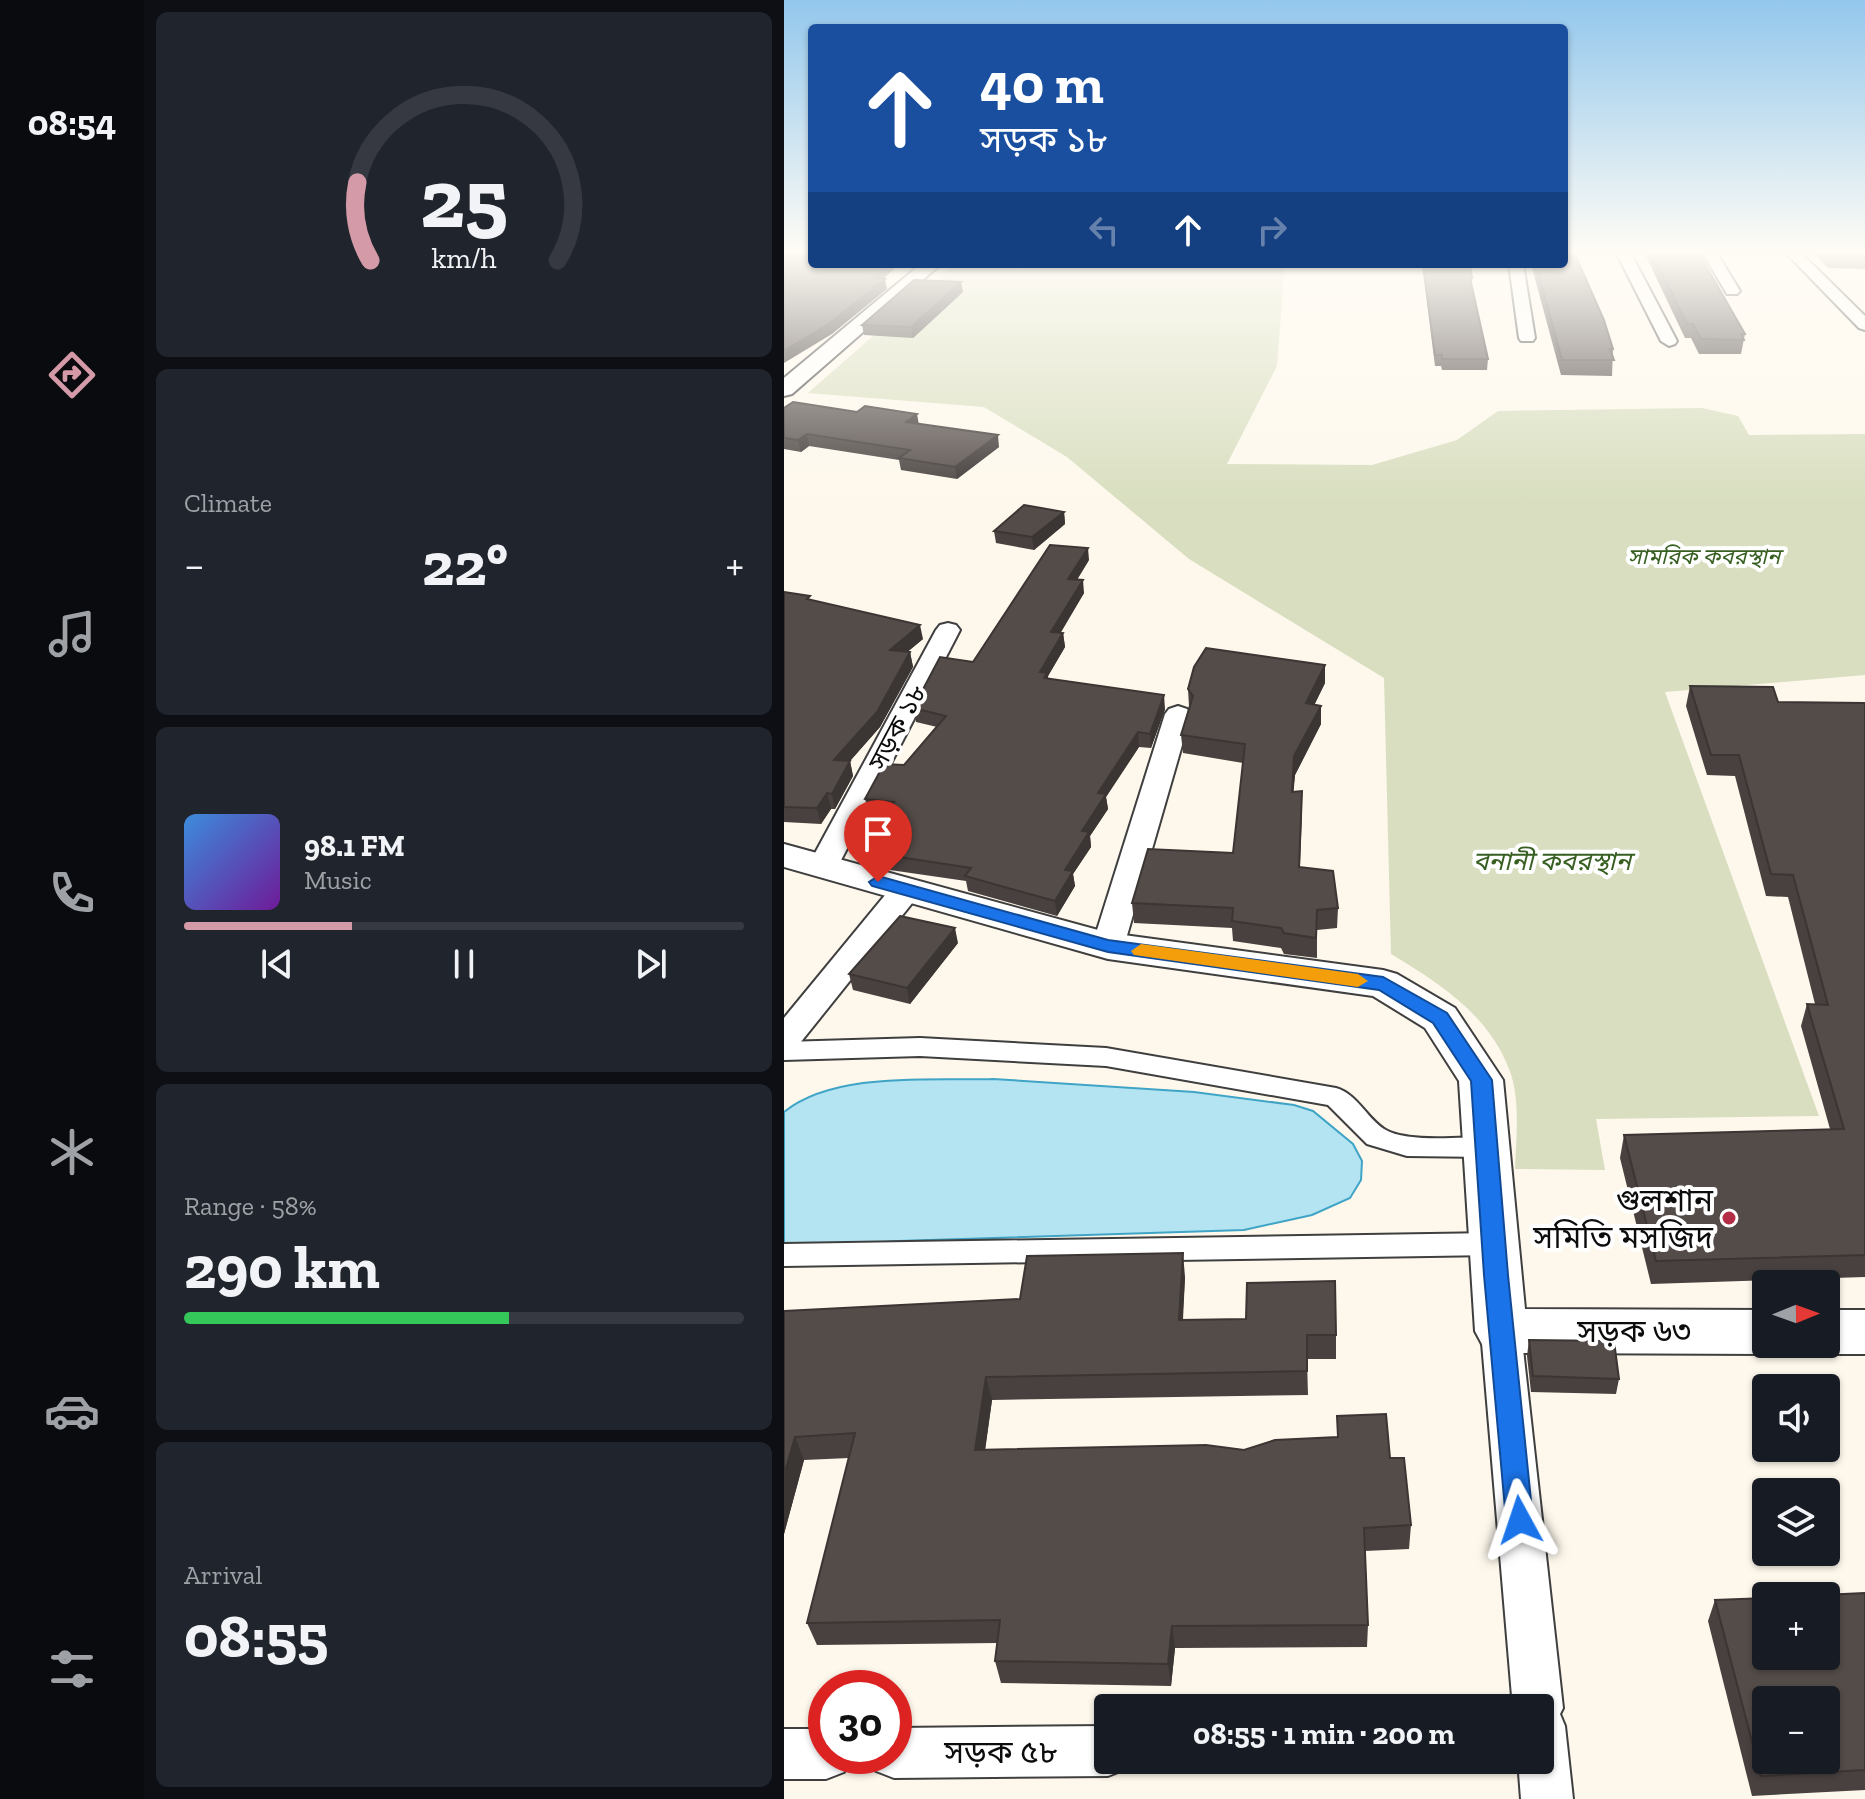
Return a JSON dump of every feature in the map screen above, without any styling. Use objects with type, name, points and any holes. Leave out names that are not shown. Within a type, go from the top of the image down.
[{"type":"street","points":[[784,389],[847,336]]},
{"type":"street","points":[[1666,336],[1669,341]]},
{"type":"street","name":"সড়ক ১৮","points":[[823,866],[948,630]]},
{"type":"street","points":[[1108,946],[1178,714]]},
{"type":"street","points":[[784,855],[1108,946],[1383,984],[1440,1018],[1481,1080],[1501,1331],[1536,1694]]},
{"type":"street","points":[[784,1040],[906,890]]},
{"type":"street","points":[[784,1051],[920,1047],[1106,1057],[1336,1097],[1376,1137],[1407,1146],[1486,1147]]},
{"type":"street","points":[[784,1255],[1495,1259]]},
{"type":"street","name":"সড়ক ৬৩","points":[[1501,1331],[1752,1332]]},
{"type":"street","points":[[1840,1332],[1865,1332]]},
{"type":"street","name":"সড়ক ৫৮","points":[[912,1753],[1094,1751]]},
{"type":"street","points":[[784,1754],[808,1754]]},
{"type":"street","points":[[1544,1774],[1547,1799]]},
{"type":"green space","name":"বনানী কবরস্থান","points":[[873,336],[1279,336],[1277,366],[1227,464],[1372,465],[1457,440],[1498,411],[1702,408],[1738,416],[1749,435],[1865,434],[1865,675],[1665,692],[1819,1116],[1596,1119],[1605,1170],[1515,1169],[1515,1093],[1500,1049],[1460,1002],[1427,976],[1391,954],[1384,678],[1189,559],[1067,457],[984,407],[808,393]]},
{"type":"water","points":[[993,1079],[1194,1092],[1294,1105],[1313,1111],[1353,1144],[1362,1161],[1361,1180],[1350,1198],[1312,1215],[1244,1230],[898,1241],[808,1248],[784,1245],[784,1112],[805,1099],[856,1084]]},
{"type":"building","points":[[784,336],[809,336],[784,351]]},
{"type":"building","points":[[1432,336],[1483,336],[1488,359],[1442,359],[1442,355],[1435,355]]},
{"type":"building","points":[[1555,336],[1609,336],[1614,360],[1562,360]]},
{"type":"building","points":[[1699,336],[1742,336],[1744,340],[1701,339]]},
{"type":"building","points":[[793,402],[857,412],[865,406],[917,414],[906,422],[998,435],[955,467],[899,458],[910,450],[807,434],[798,440],[784,438],[784,408]]},
{"type":"building","points":[[1024,505],[1064,512],[1032,537],[994,531]]},
{"type":"building","points":[[1050,545],[1088,548],[1068,579],[1083,580],[1051,632],[1063,633],[1040,672],[1047,673],[1044,678],[1164,695],[1150,734],[1138,732],[1098,793],[1106,794],[1082,831],[1089,832],[1065,870],[1073,871],[1055,901],[965,876],[971,868],[886,855],[858,847],[894,802],[865,799],[884,764],[904,765],[946,716],[913,708],[940,657],[973,662]]},
{"type":"building","points":[[784,592],[920,625],[890,650],[910,652],[877,712],[834,760],[850,761],[832,794],[827,793],[817,808],[784,807]]},
{"type":"building","points":[[1206,648],[1325,665],[1306,703],[1321,706],[1294,756],[1292,792],[1302,791],[1299,867],[1333,871],[1338,908],[1317,910],[1316,938],[1284,933],[1281,928],[1232,921],[1233,908],[1132,903],[1148,849],[1233,853],[1245,744],[1181,735],[1193,696],[1188,689],[1194,667]]},
{"type":"building","points":[[1690,686],[1773,687],[1778,702],[1865,703],[1865,1255],[1656,1261],[1624,1135],[1844,1129],[1807,1004],[1828,1005],[1793,875],[1771,874],[1739,755],[1711,755]]},
{"type":"building","points":[[900,916],[955,928],[907,988],[849,974]]},
{"type":"building","points":[[1183,1253],[1179,1320],[1246,1319],[1247,1283],[1335,1281],[1336,1335],[1307,1335],[1307,1371],[986,1377],[975,1450],[1206,1445],[1244,1450],[1275,1440],[1338,1437],[1337,1416],[1386,1414],[1390,1458],[1404,1458],[1411,1525],[1364,1528],[1368,1625],[1172,1626],[1168,1664],[995,1661],[1000,1620],[807,1623],[855,1433],[795,1437],[784,1475],[784,1311],[1020,1299],[1027,1256]]},
{"type":"building","points":[[1529,1340],[1614,1341],[1619,1379],[1533,1376]]},
{"type":"building","points":[[1865,1593],[1865,1770],[1840,1771],[1840,1686],[1752,1686],[1752,1742],[1715,1600],[1752,1599],[1752,1670],[1840,1670],[1840,1594]]},
{"type":"slow traffic","points":[[1141,951],[1358,981]]},
{"type":"place","name":"গুলশান সমিতি মসজিদ","points":[[1729,1218]]},
{"type":"route","points":[[878,882],[1108,946],[1383,984],[1440,1018],[1481,1080],[1520,1520]]},
{"type":"park label","name":"সামরিক কবরস্থান","points":[[1704,556]]}]
